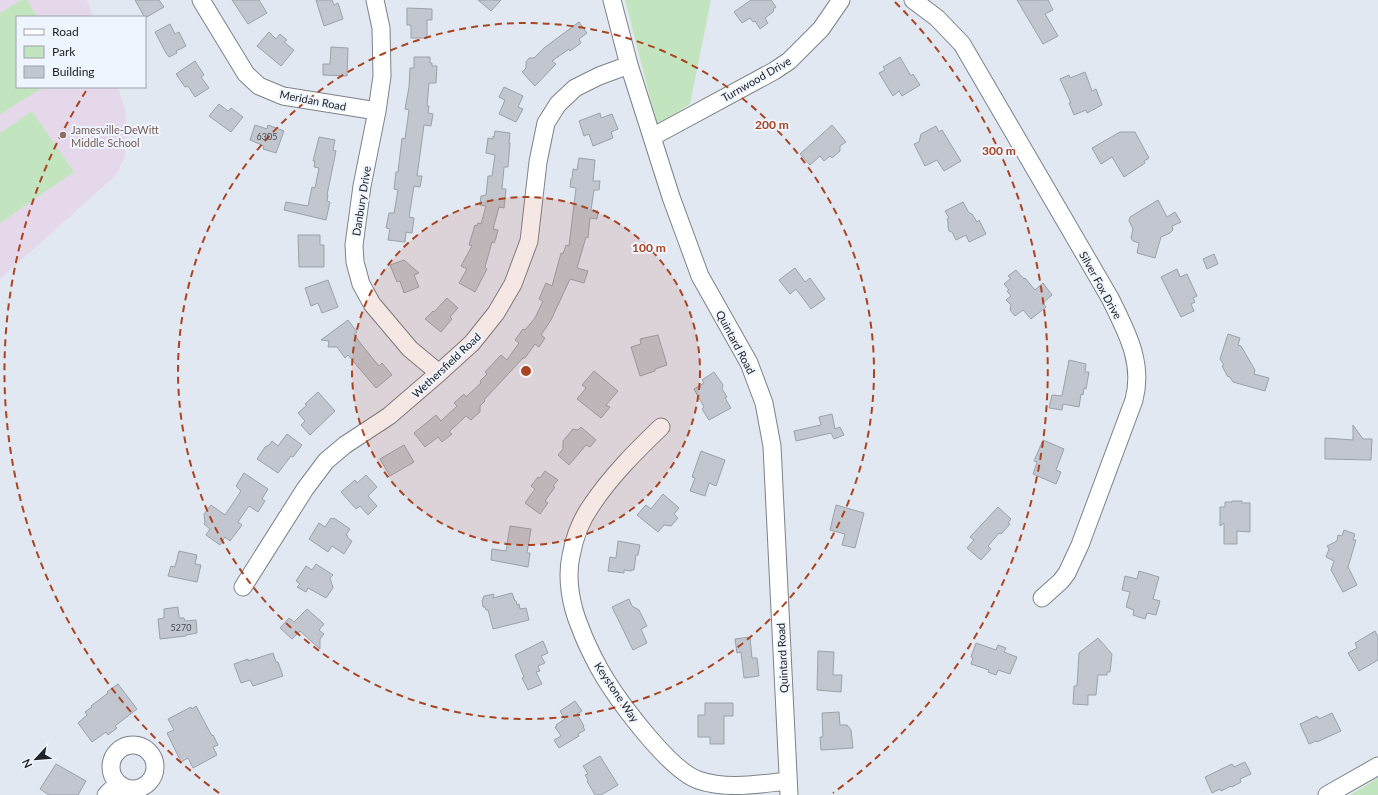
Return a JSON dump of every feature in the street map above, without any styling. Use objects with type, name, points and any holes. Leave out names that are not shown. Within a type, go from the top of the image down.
[{"type":"street","name":"Meridan Road","points":[[201,0],[246,74],[259,86],[283,96],[377,111]]},
{"type":"street","name":"Danbury Drive","points":[[375,0],[381,28],[382,76],[377,111],[362,186],[354,245],[355,262],[361,284],[372,304],[410,349],[439,373]]},
{"type":"street","name":"Quintard Road","points":[[612,0],[629,65],[671,197],[700,276],[749,363],[764,403],[772,446],[788,788]]},
{"type":"street","name":"Turnwood Drive","points":[[652,137],[774,71],[789,61],[821,29],[841,0]]},
{"type":"street","name":"Silver Fox Drive","points":[[913,0],[937,18],[962,44],[1110,298],[1130,338],[1136,364],[1137,389],[1134,400],[1080,545],[1067,573],[1061,581],[1042,598]]},
{"type":"street","name":"Wethersfield Road","points":[[243,587],[305,489],[326,461],[344,445],[389,416],[439,373],[472,343],[496,313],[513,284],[529,241],[538,162],[546,123],[558,104],[575,88],[599,76],[629,65]]},
{"type":"street","name":"Keystone Way","points":[[661,427],[615,475],[590,506],[578,530],[570,557],[569,578],[579,627],[599,668],[622,702],[648,736],[676,766],[697,780],[715,784],[788,788]]},
{"type":"street","points":[[1328,795],[1378,766]]},
{"type":"shaded area","name":"Jamesville-DeWitt Middle School","points":[[0,0],[87,0],[93,16],[16,16],[16,88],[118,88],[126,113],[125,157],[116,175],[0,279]]},
{"type":"green space","points":[[21,0],[27,0],[36,16],[16,16],[16,88],[42,88],[0,114],[0,13]]},
{"type":"green space","points":[[625,0],[711,0],[690,104],[657,125]]},
{"type":"green space","points":[[32,111],[74,172],[0,223],[0,133]]},
{"type":"green space","points":[[1378,778],[1378,795],[1350,795]]},
{"type":"building","points":[[135,0],[159,0],[164,7],[146,17]]},
{"type":"building","points":[[232,0],[259,0],[267,13],[248,24]]},
{"type":"building","points":[[316,0],[332,0],[334,5],[338,3],[343,19],[324,26]]},
{"type":"building","points":[[478,0],[501,0],[491,11]]},
{"type":"building","points":[[751,0],[771,0],[776,7],[774,8],[773,12],[765,18],[768,23],[760,29],[755,21],[753,22],[750,18],[742,23],[734,12]]},
{"type":"building","points":[[1017,0],[1048,0],[1053,10],[1045,14],[1058,36],[1043,44]]},
{"type":"building","points":[[407,8],[432,9],[432,20],[427,20],[427,38],[411,38],[411,25],[407,25]]},
{"type":"building","points":[[579,22],[587,33],[579,39],[581,43],[570,51],[569,49],[552,61],[556,64],[535,86],[522,72],[526,68],[526,62],[529,58],[534,58],[544,48]]},
{"type":"building","points":[[170,24],[175,34],[179,32],[186,46],[176,51],[177,53],[169,57],[155,32]]},
{"type":"building","points":[[269,32],[276,39],[280,34],[287,40],[284,42],[294,50],[281,66],[257,46]]},
{"type":"building","points":[[331,47],[348,48],[347,76],[323,75],[323,64],[330,64]]},
{"type":"building","points":[[414,57],[430,57],[430,63],[432,63],[432,66],[437,66],[436,83],[429,83],[427,106],[429,106],[428,113],[433,114],[431,126],[424,125],[417,176],[422,176],[420,187],[414,186],[409,217],[414,218],[412,233],[406,232],[405,242],[388,240],[390,229],[386,228],[389,213],[394,213],[398,190],[394,189],[396,172],[398,172],[402,138],[405,139],[409,110],[405,109],[409,87],[410,68],[414,68]]},
{"type":"building","points":[[900,57],[911,76],[913,74],[920,85],[902,96],[899,91],[893,96],[879,73],[885,70],[883,67]]},
{"type":"building","points":[[195,61],[204,75],[201,77],[209,88],[195,97],[188,86],[185,87],[176,74]]},
{"type":"building","points":[[1085,72],[1092,91],[1096,89],[1102,105],[1087,113],[1086,110],[1074,115],[1069,103],[1071,103],[1060,79],[1069,75],[1070,78]]},
{"type":"building","points":[[504,87],[523,96],[518,107],[523,109],[516,122],[499,114],[505,100],[499,97]]},
{"type":"building","points":[[219,104],[228,111],[231,108],[243,117],[231,132],[209,116]]},
{"type":"building","points":[[600,113],[601,118],[612,114],[618,129],[611,132],[613,138],[593,146],[589,134],[584,136],[579,121]]},
{"type":"building","points":[[255,125],[267,129],[268,125],[284,131],[276,153],[263,149],[264,146],[250,140]]},
{"type":"building","points":[[832,125],[846,142],[840,146],[840,151],[832,158],[830,156],[824,161],[820,156],[810,165],[800,154]]},
{"type":"building","points":[[936,126],[939,132],[942,130],[961,161],[944,171],[937,160],[925,166],[914,144],[919,142],[921,134]]},
{"type":"building","points":[[495,131],[510,133],[508,167],[504,167],[502,189],[506,189],[504,208],[499,207],[493,229],[498,230],[496,238],[494,243],[492,242],[485,267],[487,269],[475,292],[459,283],[467,269],[461,266],[472,246],[469,245],[475,225],[477,226],[478,223],[481,224],[486,206],[480,205],[481,196],[486,195],[488,176],[492,176],[495,155],[486,153],[488,138],[493,139]]},
{"type":"building","points":[[1120,132],[1135,132],[1149,158],[1144,161],[1145,163],[1124,177],[1112,157],[1101,164],[1092,148]]},
{"type":"building","points":[[319,137],[335,140],[333,150],[336,151],[327,195],[327,201],[330,202],[326,220],[284,210],[286,202],[308,206],[312,187],[315,188],[319,168],[314,167],[315,161],[313,161]]},
{"type":"building","points":[[579,158],[595,160],[593,181],[600,181],[599,190],[594,190],[591,210],[598,211],[597,219],[590,218],[588,238],[586,237],[577,268],[588,271],[584,283],[570,279],[551,320],[541,335],[545,338],[539,347],[535,344],[525,358],[523,358],[484,400],[485,401],[480,406],[480,412],[471,420],[466,416],[449,432],[452,434],[442,442],[438,437],[425,447],[414,433],[436,415],[441,421],[457,406],[454,403],[464,394],[466,397],[481,383],[480,381],[487,374],[485,372],[501,355],[507,360],[519,343],[515,340],[523,329],[525,330],[535,318],[543,301],[539,299],[546,283],[552,286],[561,253],[563,254],[566,245],[569,246],[576,188],[570,187],[573,169],[577,170]]},
{"type":"building","points":[[1158,200],[1167,217],[1175,212],[1181,222],[1172,226],[1173,230],[1170,233],[1161,237],[1155,258],[1137,253],[1139,243],[1133,241],[1131,238],[1133,229],[1129,221],[1130,217]]},
{"type":"building","points":[[963,202],[969,213],[972,214],[977,222],[979,220],[986,234],[969,242],[966,235],[956,240],[952,232],[949,231],[947,219],[949,218],[945,211]]},
{"type":"building","points":[[298,235],[320,235],[320,245],[324,245],[324,267],[299,267]]},
{"type":"building","points":[[1214,254],[1218,264],[1207,269],[1203,259]]},
{"type":"building","points":[[404,260],[419,273],[414,275],[419,287],[404,293],[400,281],[397,282],[390,265]]},
{"type":"building","points":[[795,268],[805,282],[810,278],[825,299],[811,309],[796,289],[790,294],[779,280]]},
{"type":"building","points":[[1177,269],[1180,277],[1187,274],[1197,296],[1193,298],[1195,302],[1191,304],[1194,311],[1181,317],[1161,277]]},
{"type":"building","points":[[1016,270],[1035,290],[1043,283],[1052,295],[1043,303],[1046,307],[1031,319],[1023,310],[1015,316],[1010,310],[1011,305],[1006,300],[1011,296],[1007,291],[1009,290],[1004,284],[1011,278],[1008,276]]},
{"type":"building","points":[[328,280],[338,307],[322,313],[318,303],[311,306],[305,288]]},
{"type":"building","points":[[447,298],[458,308],[450,317],[452,319],[441,332],[425,319]]},
{"type":"building","points":[[348,320],[357,332],[354,334],[361,344],[379,366],[382,363],[392,375],[376,388],[348,355],[345,358],[337,347],[328,347],[329,341],[321,340]]},
{"type":"building","points":[[1228,334],[1240,338],[1238,345],[1241,346],[1255,370],[1254,374],[1269,378],[1265,391],[1233,382],[1229,376],[1228,377],[1222,366],[1224,365],[1220,359]]},
{"type":"building","points":[[658,335],[667,365],[640,376],[631,347],[641,344],[640,339]]},
{"type":"building","points":[[1069,360],[1086,364],[1085,372],[1089,372],[1086,389],[1084,388],[1083,395],[1081,394],[1079,407],[1063,404],[1062,410],[1049,408],[1052,395],[1062,396]]},
{"type":"building","points":[[594,371],[618,391],[606,405],[610,407],[601,418],[577,399],[586,388],[582,385]]},
{"type":"building","points":[[714,372],[723,385],[722,389],[727,397],[725,398],[731,408],[709,420],[702,409],[704,407],[694,389],[704,383],[702,380]]},
{"type":"building","points":[[318,392],[335,411],[310,435],[301,425],[305,421],[298,413]]},
{"type":"building","points":[[832,414],[835,429],[840,427],[844,435],[834,439],[831,433],[796,441],[794,431],[821,425],[819,417]]},
{"type":"building","points":[[1353,425],[1363,439],[1372,439],[1371,460],[1325,459],[1325,438],[1353,440]]},
{"type":"building","points":[[581,427],[596,440],[590,447],[586,445],[569,465],[558,455],[563,449],[563,441],[573,429],[578,430]]},
{"type":"building","points":[[287,434],[302,445],[278,473],[257,459],[265,447],[272,441],[278,446]]},
{"type":"building","points":[[1043,440],[1064,449],[1056,470],[1061,472],[1056,484],[1033,474],[1037,462],[1034,461]]},
{"type":"building","points":[[404,445],[414,462],[390,476],[380,459]]},
{"type":"building","points":[[701,451],[725,460],[716,486],[709,483],[705,496],[690,491],[695,478],[692,477]]},
{"type":"building","points":[[545,471],[558,480],[545,501],[548,503],[540,514],[525,503],[535,489],[531,486]]},
{"type":"building","points":[[244,473],[268,489],[262,499],[265,501],[258,512],[249,506],[238,522],[242,525],[230,541],[225,537],[220,545],[206,535],[210,529],[204,524],[204,514],[211,505],[225,515],[241,491],[236,486]]},
{"type":"building","points":[[366,475],[377,487],[368,496],[377,506],[368,515],[360,506],[356,509],[341,492],[355,480],[357,483]]},
{"type":"building","points":[[663,494],[679,508],[674,514],[678,518],[671,526],[664,525],[658,532],[637,515],[646,505],[651,509]]},
{"type":"building","points":[[1232,501],[1250,503],[1250,532],[1237,531],[1237,544],[1224,544],[1224,523],[1220,526],[1220,507],[1225,507],[1225,502]]},
{"type":"building","points":[[836,505],[864,513],[855,548],[842,545],[845,534],[830,530]]},
{"type":"building","points":[[998,507],[1011,519],[1008,523],[1010,524],[1001,534],[999,533],[988,546],[991,549],[981,560],[967,548],[974,540],[970,537]]},
{"type":"building","points":[[331,518],[334,518],[350,529],[346,535],[352,541],[344,554],[332,546],[328,552],[309,539],[319,523],[325,527]]},
{"type":"building","points":[[510,526],[531,529],[527,553],[530,553],[528,567],[491,560],[492,549],[506,551]]},
{"type":"building","points":[[1344,530],[1355,534],[1353,540],[1356,540],[1348,567],[1357,585],[1343,592],[1331,570],[1334,561],[1326,557],[1329,549],[1327,546],[1337,541],[1338,535],[1342,536]]},
{"type":"building","points":[[618,541],[640,545],[638,555],[636,555],[634,570],[624,570],[624,573],[608,571],[610,557],[616,558]]},
{"type":"building","points":[[179,551],[197,555],[195,564],[201,565],[197,582],[168,576],[171,566],[175,567]]},
{"type":"building","points":[[316,564],[333,575],[330,578],[333,588],[326,598],[308,588],[306,592],[297,587],[300,584],[296,581],[306,566],[312,570]]},
{"type":"building","points":[[1139,571],[1159,577],[1153,599],[1160,601],[1156,615],[1147,613],[1145,619],[1133,615],[1134,610],[1126,607],[1130,592],[1122,590],[1125,576],[1137,579]]},
{"type":"building","points":[[512,593],[517,605],[519,604],[520,609],[526,608],[529,620],[493,629],[488,610],[483,607],[482,601],[484,596],[494,594],[493,598]]},
{"type":"building","points":[[629,599],[632,606],[639,610],[647,626],[641,629],[647,643],[633,650],[612,607]]},
{"type":"building","points":[[178,607],[179,618],[184,618],[185,621],[196,620],[197,633],[186,636],[160,639],[158,619],[164,618],[164,609]]},
{"type":"building","points":[[307,609],[324,624],[319,630],[324,634],[320,639],[320,649],[300,631],[292,639],[280,628],[289,618],[294,622]]},
{"type":"building","points":[[1375,631],[1378,637],[1378,660],[1359,671],[1348,653],[1357,648],[1355,643]]},
{"type":"building","points":[[750,637],[752,658],[757,658],[759,676],[744,678],[741,652],[737,653],[735,639]]},
{"type":"building","points":[[1098,638],[1112,654],[1110,672],[1107,672],[1107,675],[1098,675],[1096,695],[1088,695],[1088,705],[1073,704],[1074,686],[1077,686],[1079,653]]},
{"type":"building","points":[[543,641],[548,653],[541,656],[545,663],[538,666],[540,671],[536,672],[542,684],[528,690],[522,678],[524,677],[515,655]]},
{"type":"building","points":[[976,643],[996,650],[998,645],[1006,648],[1004,652],[1017,657],[1010,674],[998,670],[996,675],[988,672],[989,670],[971,664],[973,658],[971,657]]},
{"type":"building","points":[[818,651],[834,652],[833,675],[842,675],[841,692],[817,690]]},
{"type":"building","points":[[273,653],[283,676],[253,686],[250,680],[241,683],[234,664]]},
{"type":"building","points":[[118,684],[137,709],[115,726],[117,728],[108,735],[106,732],[92,742],[78,723],[87,715],[85,712],[92,707],[91,706]]},
{"type":"building","points":[[575,701],[582,711],[577,714],[585,730],[578,734],[579,736],[559,748],[554,740],[561,736],[555,727],[565,719],[560,711]]},
{"type":"building","points":[[705,703],[733,703],[733,716],[724,716],[724,744],[710,744],[710,737],[698,737],[698,715],[705,715]]},
{"type":"building","points":[[196,706],[218,745],[213,747],[217,755],[193,768],[188,758],[181,762],[167,733],[174,730],[168,719]]},
{"type":"building","points":[[839,712],[840,725],[847,725],[851,730],[853,748],[821,750],[820,737],[823,737],[822,713]]},
{"type":"building","points":[[1332,713],[1341,731],[1309,744],[1300,724],[1317,716],[1319,719]]},
{"type":"building","points":[[600,756],[618,785],[601,795],[595,795],[587,781],[588,780],[585,775],[588,774],[583,766]]},
{"type":"building","points":[[1245,762],[1251,774],[1240,779],[1241,782],[1232,787],[1231,786],[1221,791],[1220,789],[1212,793],[1205,777],[1232,764],[1234,767]]},
{"type":"building","points":[[56,764],[86,781],[78,795],[49,795],[40,789]]},
{"type":"place","name":"Jamesville-DeWitt Middle School","points":[[63,135]]}]
